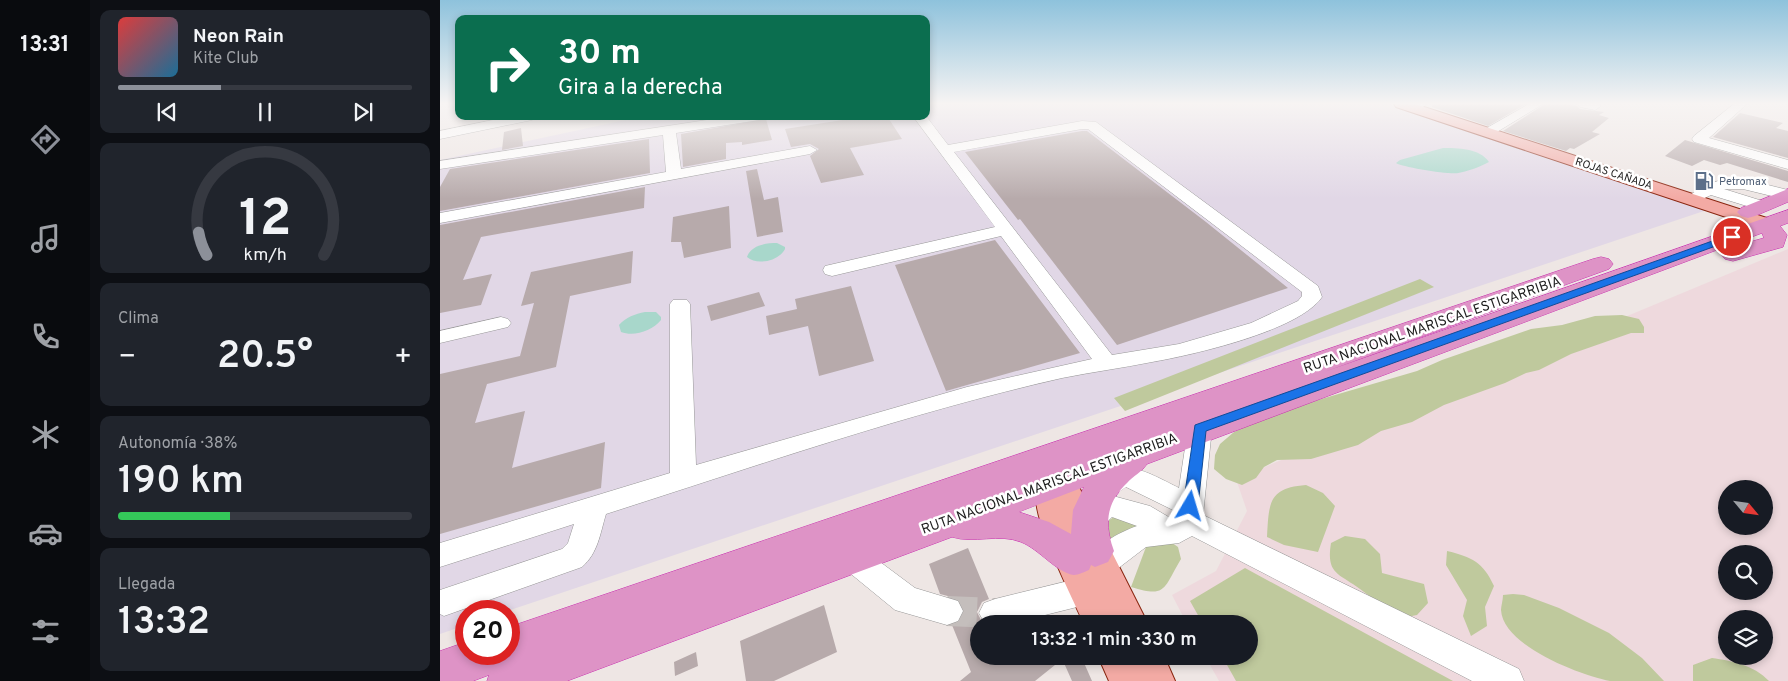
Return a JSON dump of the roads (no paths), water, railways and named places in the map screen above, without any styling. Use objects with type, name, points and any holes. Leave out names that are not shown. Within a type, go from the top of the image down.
[{"type":"highway","name":"RUTA NACIONAL MARISCAL ESTIGARRIBIA","points":[[833,548],[922,530],[1054,484],[1200,428],[1669,261],[1764,215],[1788,195]]},
{"type":"highway","name":"RUTA NACIONAL MARISCAL ESTIGARRIBIA","points":[[440,672],[508,668],[833,548],[1282,377],[1764,215]]},
{"type":"highway","points":[[833,548],[869,531],[1003,483],[1022,479],[1054,484],[1078,459],[1100,448],[1244,398],[1282,377]]},
{"type":"highway","points":[[922,530],[1003,523],[1042,533],[1090,551],[1099,492],[1109,478],[1124,465],[1156,445]]},
{"type":"main road","name":"ROJAS CAÑADA","points":[[1499,136],[1692,199],[1764,215]]},
{"type":"main road","points":[[1054,484],[1052,500],[1060,526],[1090,551],[1123,615]]},
{"type":"main road","points":[[1090,551],[1102,615]]},
{"type":"main road","points":[[1123,665],[1130,681]]},
{"type":"main road","points":[[1147,665],[1154,681]]},
{"type":"street","points":[[440,165],[631,136]]},
{"type":"street","points":[[670,136],[674,176]]},
{"type":"street","points":[[934,136],[1107,364]]},
{"type":"street","points":[[944,150],[1022,136]]},
{"type":"street","points":[[440,555],[801,442],[967,395],[1063,371],[1182,350],[1258,327],[1305,305],[1313,293],[1105,136]]},
{"type":"street","points":[[1703,136],[1699,139],[1788,165]]},
{"type":"street","points":[[440,218],[810,150]]},
{"type":"street","points":[[1692,199],[1728,184],[1747,185],[1788,195]]},
{"type":"street","points":[[1710,190],[1764,215]]},
{"type":"street","points":[[832,270],[1005,230]]},
{"type":"street","points":[[680,304],[683,478]]},
{"type":"street","points":[[440,337],[501,323]]},
{"type":"street","points":[[1182,519],[1200,428]]},
{"type":"street","points":[[1090,551],[1108,487],[1121,477],[1135,478],[1150,486],[1182,519]]},
{"type":"street","points":[[1131,511],[1150,486]]},
{"type":"street","points":[[444,602],[572,558],[580,550],[594,506]]},
{"type":"street","points":[[1090,551],[1100,511],[1110,506],[1182,519],[1507,681]]},
{"type":"street","points":[[995,613],[1090,551],[1160,530],[1182,519]]},
{"type":"street","points":[[833,548],[906,600],[947,611]]},
{"type":"tunnel","points":[[947,611],[995,613]]},
{"type":"place","name":"Petromax","points":[[1704,181]]}]
